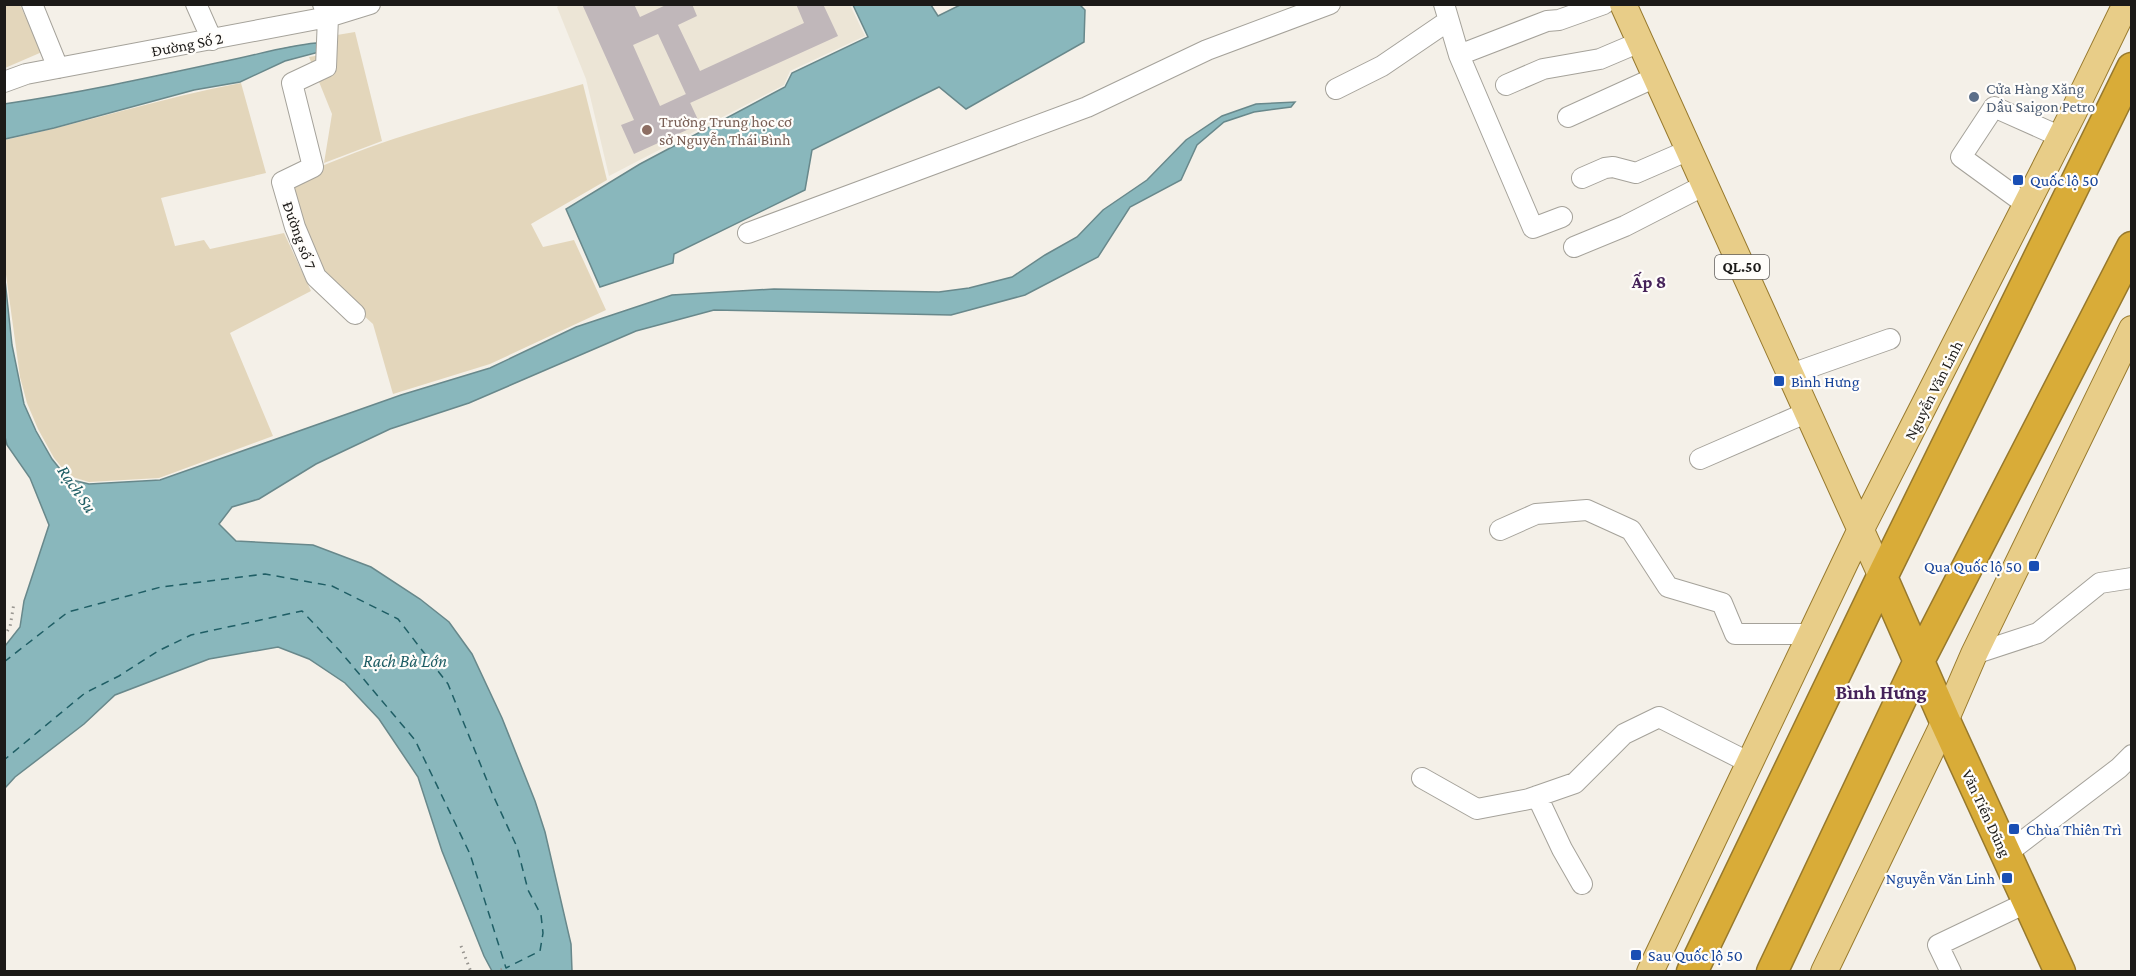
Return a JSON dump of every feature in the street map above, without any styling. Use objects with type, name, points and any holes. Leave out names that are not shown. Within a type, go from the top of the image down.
[{"type":"highway","points":[[1692,972],[1882,577],[2132,68]]},
{"type":"highway","points":[[1772,972],[1919,660],[2132,247]]},
{"type":"highway","name":"QL.50","points":[[1882,577],[1945,721]]},
{"type":"highway","name":"Văn Tiến Dũng","points":[[1945,721],[2060,972]]},
{"type":"main road","name":"QL.50","points":[[1623,4],[1882,577]]},
{"type":"main road","name":"Nguyễn Văn Linh","points":[[1650,972],[1861,530],[2027,205],[2126,4]]},
{"type":"main road","points":[[2073,113],[2103,125]]},
{"type":"main road","points":[[1824,972],[1945,721],[1974,654],[2132,329]]},
{"type":"street","points":[[32,4],[58,68]]},
{"type":"street","points":[[196,4],[212,40]]},
{"type":"street","name":"Đường Số 2","points":[[4,82],[26,74],[212,40],[326,11],[370,4]]},
{"type":"street","points":[[748,233],[1087,107],[1207,50],[1330,4]]},
{"type":"street","points":[[1459,55],[1547,21],[1559,20],[1604,4]]},
{"type":"street","name":"Đường số 7","points":[[326,11],[326,67],[292,83],[313,167],[282,182],[295,227],[316,277],[355,314]]},
{"type":"street","points":[[1336,89],[1382,66],[1446,13],[1459,55],[1533,228],[1562,217]]},
{"type":"street","points":[[1506,85],[1543,69],[1600,59],[1640,42]]},
{"type":"street","points":[[1568,117],[1656,77]]},
{"type":"street","points":[[2027,205],[1961,157],[1994,107],[2061,137]]},
{"type":"street","points":[[1582,178],[1613,167],[1636,172],[1689,150]]},
{"type":"street","points":[[1575,247],[1625,226],[1705,185]]},
{"type":"street","points":[[1791,374],[1890,339]]},
{"type":"street","points":[[1700,459],[1808,412]]},
{"type":"street","points":[[1500,530],[1536,514],[1587,510],[1631,530],[1668,587],[1722,603],[1735,634],[1810,634]]},
{"type":"street","points":[[1974,654],[2038,633],[2100,583],[2132,578]]},
{"type":"street","points":[[1422,778],[1477,809],[1537,796],[1575,783],[1624,734],[1659,717],[1750,763]]},
{"type":"street","points":[[2006,854],[2130,760]]},
{"type":"street","points":[[1537,796],[1562,849],[1582,884]]},
{"type":"street","points":[[1951,972],[1938,945],[2028,902]]},
{"type":"path","points":[[4,636],[10,627],[14,603]]},
{"type":"path","points":[[461,946],[471,972]]},
{"type":"path","points":[[495,972],[506,968]]},
{"type":"shaded area","name":"Trường Trung học cơ sở Nguyễn Thái Bình","points":[[561,4],[850,5],[865,36],[790,71],[784,85],[609,176],[586,79],[557,7]]},
{"type":"shaded area","points":[[5,5],[20,5],[42,52],[5,68]]},
{"type":"shaded area","points":[[355,32],[382,141],[324,163],[332,114],[309,57],[321,55],[325,37]]},
{"type":"shaded area","points":[[241,83],[266,173],[161,198],[175,246],[204,240],[210,249],[284,233],[311,291],[230,333],[273,436],[159,478],[89,482],[69,476],[54,458],[38,429],[27,403],[20,377],[4,260],[5,140]]},
{"type":"shaded area","points":[[583,84],[607,180],[531,224],[543,247],[574,240],[606,310],[490,364],[393,394],[373,324],[319,275],[286,183],[321,166],[395,139]]},
{"type":"water","points":[[853,5],[931,5],[938,16],[960,5],[1080,5],[1085,10],[1084,42],[966,109],[939,87],[812,150],[805,190],[674,254],[673,263],[600,287],[566,209],[640,164],[785,87],[792,73],[868,37]]},
{"type":"water","points":[[316,43],[324,46],[323,51],[285,61],[240,82],[194,90],[5,139],[4,104],[60,95],[282,48]]},
{"type":"water","points":[[1295,102],[1291,107],[1254,112],[1224,122],[1197,145],[1181,180],[1130,207],[1098,257],[1025,295],[951,315],[714,310],[636,331],[469,403],[390,429],[316,464],[259,499],[232,507],[219,524],[236,541],[313,545],[371,567],[420,599],[449,622],[472,654],[502,718],[535,801],[545,832],[571,944],[572,971],[492,971],[442,851],[418,777],[379,719],[345,683],[309,659],[278,647],[209,659],[115,695],[84,724],[15,777],[5,788],[5,646],[20,627],[24,601],[49,525],[30,478],[7,445],[5,437],[5,280],[12,345],[24,404],[52,459],[68,479],[89,484],[160,480],[401,395],[490,368],[576,327],[672,295],[774,289],[939,292],[969,288],[1012,277],[1077,237],[1103,210],[1147,180],[1186,140],[1222,116],[1256,104]]},
{"type":"building","points":[[582,4],[634,4],[640,17],[668,4],[692,4],[697,16],[678,25],[700,71],[804,23],[796,4],[823,4],[838,36],[690,103],[700,124],[634,154],[621,125],[634,120]],"holes":[[[658,34],[686,94],[660,106],[633,45]]]},
{"type":"ferry route","points":[[4,662],[68,612],[161,587],[265,574],[332,586],[398,619],[448,684],[492,793],[517,847],[528,890],[541,915],[543,933],[540,951],[506,968],[470,854],[415,740],[339,650],[302,611],[191,635],[158,651],[119,676],[85,693],[4,760]]},
{"type":"place","name":"Cửa Hàng Xăng Dầu Saigon Petro","points":[[1974,97]]},
{"type":"place","name":"Trường Trung học cơ sở Nguyễn Thái Bình","points":[[647,130]]},
{"type":"place","name":"Quốc lộ 50","points":[[2018,180]]},
{"type":"place","name":"Bình Hưng","points":[[1779,381]]},
{"type":"place","name":"Qua Quốc lộ 50","points":[[2034,566]]},
{"type":"place","name":"Chùa Thiên Trì","points":[[2014,829]]},
{"type":"place","name":"Nguyễn Văn Linh","points":[[2007,878]]},
{"type":"place","name":"Sau Quốc lộ 50","points":[[1636,955]]},
{"type":"district","name":"Ấp 8","points":[[1649,282]]},
{"type":"district","name":"Bình Hưng","points":[[1881,692]]},
{"type":"water label","name":"Rạch Su","points":[[77,489]]},
{"type":"water label","name":"Rạch Bà Lớn","points":[[405,661]]}]
